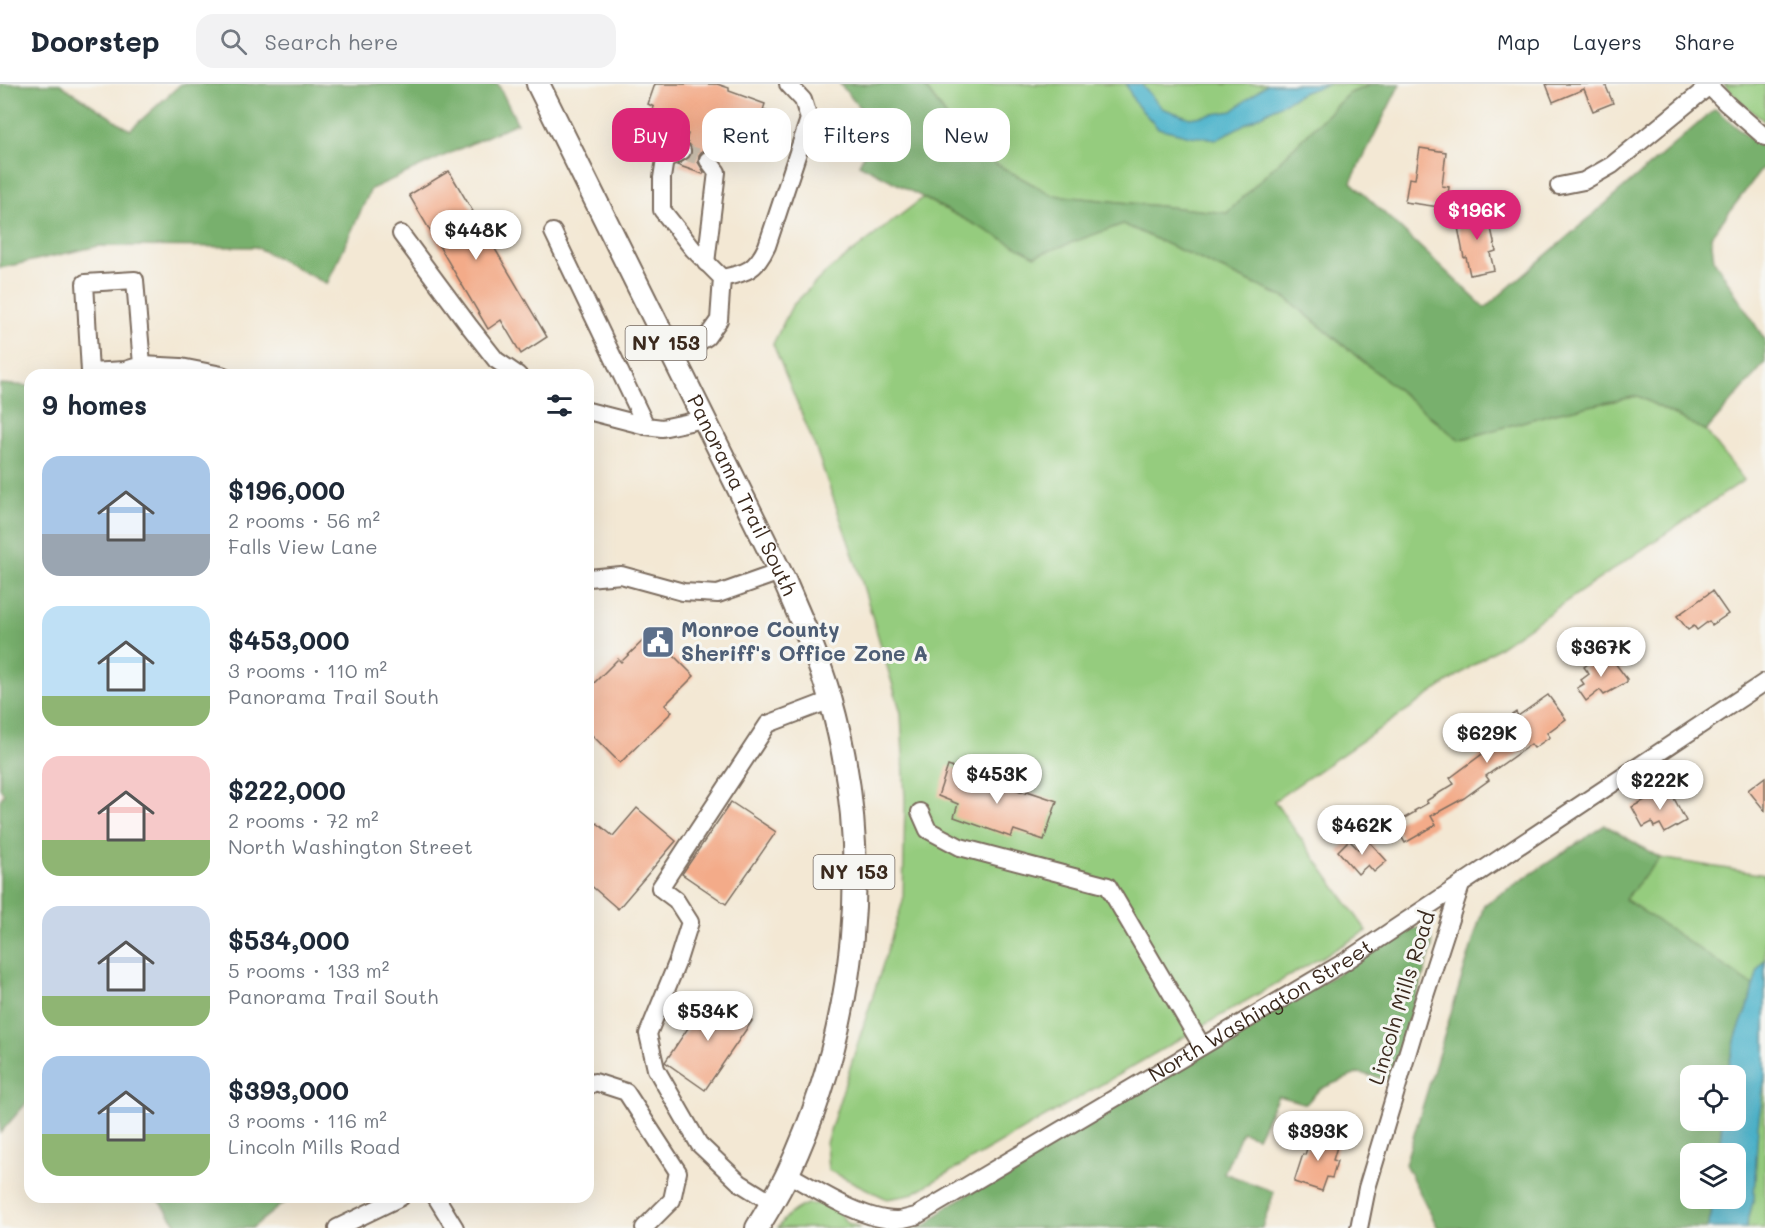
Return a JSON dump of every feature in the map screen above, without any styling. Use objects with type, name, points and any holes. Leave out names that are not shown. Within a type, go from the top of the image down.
[{"type":"main road","name":"Panorama Trail South","points":[[538,84],[780,572],[808,634],[831,700],[848,784],[854,843],[855,900],[851,956],[843,1010],[832,1055],[818,1100],[788,1174]]},
{"type":"main road","name":"NY 153","points":[[757,1228],[788,1174]]},
{"type":"street","points":[[722,278],[744,274],[761,260],[810,119],[803,100],[788,84]]},
{"type":"street","points":[[1559,186],[1584,181],[1612,165],[1708,85],[1765,137]]},
{"type":"street","points":[[665,162],[662,210],[693,249],[722,278]]},
{"type":"street","points":[[706,262],[717,172],[710,162]]},
{"type":"street","points":[[553,232],[646,426]]},
{"type":"street","points":[[401,234],[496,360],[509,369]]},
{"type":"street","points":[[674,357],[707,336],[718,320],[722,278]]},
{"type":"street","points":[[90,369],[85,283],[135,280],[142,364]]},
{"type":"street","points":[[131,369],[142,364],[190,369]]},
{"type":"street","points":[[594,413],[662,428],[704,419]]},
{"type":"street","points":[[594,577],[621,575],[683,592],[718,594],[780,572]]},
{"type":"street","name":"North Washington Street","points":[[788,1174],[874,1218],[899,1220],[916,1216],[1346,961],[1765,682]]},
{"type":"street","points":[[772,1203],[740,1183],[699,1144],[656,1069],[648,1034],[677,963],[690,922],[676,900],[660,888],[768,724],[831,700]]},
{"type":"street","points":[[920,812],[928,830],[960,847],[1108,886],[1202,1046]]},
{"type":"street","name":"Lincoln Mills Road","points":[[1359,1228],[1380,1146],[1461,885]]},
{"type":"street","points":[[594,1083],[626,1092],[678,1172],[672,1200],[644,1228]]},
{"type":"street","points":[[337,1228],[388,1203]]},
{"type":"street","points":[[440,1203],[455,1228]]},
{"type":"green space","points":[[0,84],[60,84],[130,130],[181,84],[498,84],[517,123],[371,189],[327,284],[256,247],[99,246],[0,268]]},
{"type":"green space","points":[[840,84],[923,84],[940,108],[923,108],[923,162],[993,162],[1052,195],[1227,213],[1348,94],[1372,84],[1400,84],[1351,182],[1485,308],[1715,109],[1765,151],[1765,165],[1711,236],[1714,260],[1765,340],[1765,363],[1706,431],[1638,396],[1550,414],[1459,440],[1287,299],[1123,224],[1035,256],[859,164],[860,162],[911,162],[911,108],[860,108]]},
{"type":"green space","points":[[923,84],[1372,84],[1348,94],[1227,213],[1052,195],[993,162],[1010,162],[1010,108],[940,108]]},
{"type":"green space","points":[[1724,84],[1765,84],[1765,122],[1740,101]]},
{"type":"green space","points":[[923,198],[1035,255],[1123,224],[1287,299],[1459,440],[1550,414],[1638,396],[1706,431],[1744,480],[1274,801],[1367,931],[910,1195],[887,1199],[828,1170],[826,1143],[903,901],[905,800],[901,713],[858,569],[816,449],[773,344],[792,306],[825,273]]},
{"type":"green space","points":[[0,384],[24,386],[24,1106],[0,1133],[0,800],[4,794],[0,788]]},
{"type":"green space","points":[[1605,825],[1660,858],[1625,899],[1754,986],[1729,1065],[1680,1065],[1680,1131],[1721,1131],[1720,1143],[1680,1143],[1680,1209],[1712,1209],[1707,1228],[1438,1228],[1405,1164],[1484,905]]},
{"type":"green space","points":[[1660,858],[1765,875],[1765,1228],[1744,1228],[1724,1209],[1746,1209],[1746,1143],[1720,1143],[1721,1131],[1746,1131],[1746,1065],[1729,1065],[1737,1034],[1625,898]]},
{"type":"green space","points":[[1421,928],[1430,936],[1432,948],[1390,1080],[1359,1073],[1320,1089],[1306,1104],[1278,1096],[1257,1137],[1242,1132],[1224,1173],[1274,1192],[1262,1228],[917,1228],[928,1224],[945,1208],[1412,929]]},
{"type":"green space","points":[[161,1203],[283,1203],[252,1228],[179,1228]]},
{"type":"green space","points":[[807,1204],[822,1204],[832,1208],[846,1222],[860,1228],[778,1228],[790,1214]]},
{"type":"water","points":[[1126,84],[1141,84],[1162,108],[1190,118],[1232,111],[1267,84],[1329,84],[1304,92],[1217,139],[1190,136],[1158,128],[1135,103]]},
{"type":"water","points":[[1765,959],[1765,1077],[1758,1126],[1754,1198],[1746,1228],[1707,1228],[1712,1209],[1746,1209],[1746,1143],[1720,1143],[1721,1131],[1746,1131],[1746,1065],[1729,1065],[1758,969]]},
{"type":"building","points":[[655,84],[717,84],[729,88],[729,91],[765,104],[764,108],[702,108],[702,151],[698,162],[703,174],[677,165],[682,162],[690,162],[692,152],[690,108],[654,108],[648,104]]},
{"type":"building","points":[[1546,84],[1605,84],[1613,103],[1593,111],[1584,89],[1553,102]]},
{"type":"building","points":[[1420,148],[1446,152],[1442,186],[1449,187],[1446,208],[1405,202],[1409,178],[1415,179]]},
{"type":"building","points":[[449,171],[547,337],[521,354],[501,320],[488,329],[409,195]]},
{"type":"building","points":[[1487,210],[1496,251],[1490,253],[1494,270],[1470,275],[1466,257],[1464,258],[1456,217]]},
{"type":"building","points":[[1712,591],[1728,614],[1712,625],[1709,621],[1697,630],[1694,626],[1688,630],[1677,616]]},
{"type":"building","points":[[651,633],[694,676],[665,705],[672,712],[620,763],[594,737],[594,683],[618,659],[621,662]]},
{"type":"building","points":[[1599,656],[1605,664],[1612,659],[1627,682],[1604,695],[1600,690],[1586,701],[1577,688],[1584,684],[1581,680],[1589,674],[1584,667]]},
{"type":"building","points":[[1548,695],[1566,719],[1547,733],[1550,737],[1534,748],[1531,744],[1486,776],[1489,780],[1464,798],[1431,816],[1436,825],[1405,843],[1394,824],[1454,784],[1450,778],[1509,734],[1500,723],[1516,712],[1518,716]]},
{"type":"building","points":[[948,766],[1026,793],[1027,791],[1057,801],[1044,840],[1014,830],[1011,837],[954,817],[958,804],[938,796]]},
{"type":"building","points":[[1765,777],[1765,811],[1748,790]]},
{"type":"building","points":[[1668,787],[1686,821],[1665,833],[1660,824],[1654,827],[1652,822],[1643,827],[1632,807]]},
{"type":"building","points":[[731,802],[776,832],[726,904],[682,874]]},
{"type":"building","points":[[637,808],[676,841],[618,909],[594,888],[594,827],[597,823],[613,836]]},
{"type":"building","points":[[1349,840],[1358,849],[1368,840],[1387,861],[1374,872],[1368,865],[1358,874],[1338,851]]},
{"type":"building","points":[[711,994],[752,1021],[705,1090],[665,1062]]},
{"type":"building","points":[[1312,1132],[1339,1140],[1333,1160],[1337,1161],[1332,1178],[1327,1177],[1322,1191],[1294,1182]]},
{"type":"tunnel","points":[[690,154],[702,158]]},
{"type":"place","name":"Monroe County Sheriff's Office Zone A","points":[[658,642]]}]
